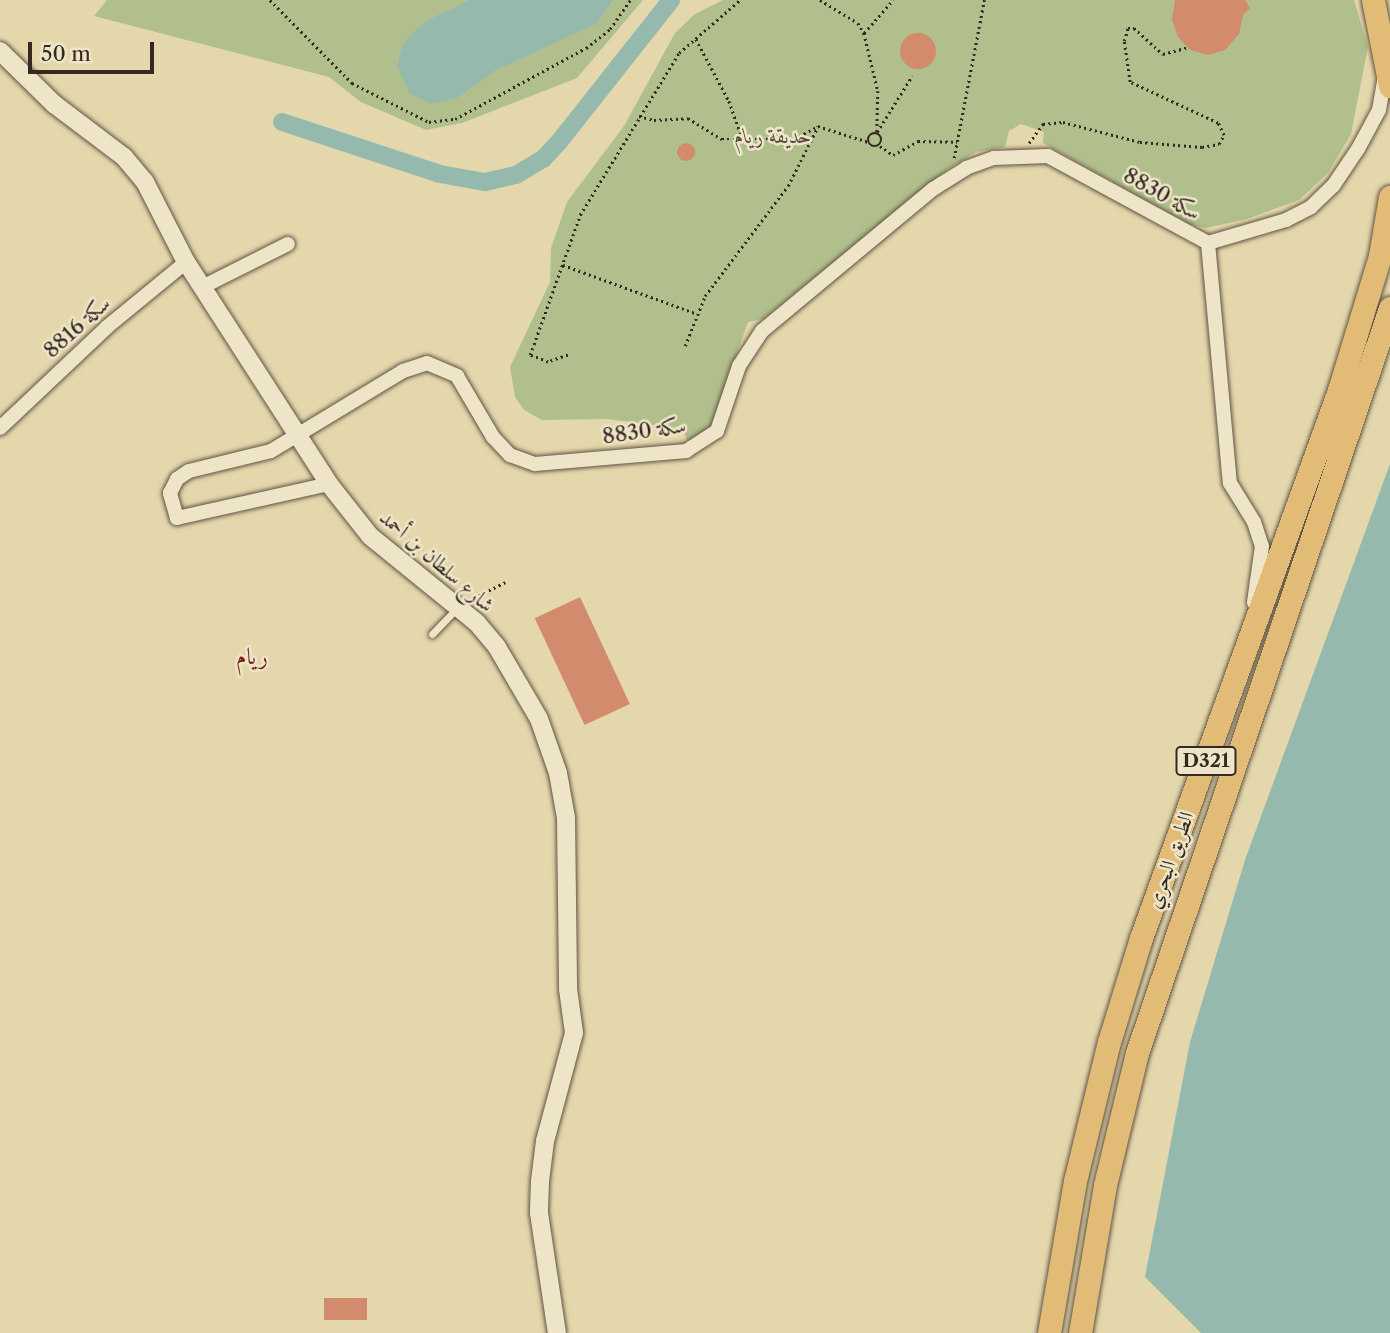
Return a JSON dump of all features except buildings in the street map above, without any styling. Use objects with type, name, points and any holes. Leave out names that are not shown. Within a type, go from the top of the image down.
[{"type":"main road","points":[[1373,0],[1389,76]]},
{"type":"main road","name":"الطريق البحري","points":[[1049,1333],[1075,1181],[1109,1042],[1141,938],[1246,654],[1365,311],[1390,197]]},
{"type":"main road","name":"الطريق البحري","points":[[1080,1333],[1103,1197],[1137,1054],[1390,308]]},
{"type":"street","name":"شارع سلطان بن أحمد","points":[[0,51],[54,104],[124,157],[145,182],[186,262],[328,484],[370,536],[459,606],[497,647],[539,719],[558,773],[566,818],[568,989],[574,1033],[545,1141],[539,1213],[557,1333]]},
{"type":"street","name":"سكة 8830","points":[[328,484],[177,518],[170,493],[177,479],[189,471],[271,451],[298,437],[402,371],[427,363],[457,376],[493,437],[510,456],[535,464],[685,451],[717,431],[739,366],[762,331],[950,179],[994,158],[1048,156],[1208,243],[1286,219],[1311,207],[1333,186],[1378,110],[1389,76]]},
{"type":"street","points":[[202,287],[288,243]]},
{"type":"street","name":"سكة 8830","points":[[1208,243],[1230,483],[1254,522],[1262,546],[1246,654]]},
{"type":"street","name":"سكة 8816","points":[[0,428],[107,327],[186,262]]},
{"type":"lane","points":[[432,634],[459,606]]},
{"type":"path","points":[[270,0],[352,83],[429,122],[455,119],[586,48],[610,29],[630,0]]},
{"type":"path","points":[[568,355],[548,362],[530,355],[584,206],[666,72],[695,39],[740,0]]},
{"type":"path","points":[[820,0],[858,23],[864,33],[878,91],[877,132],[883,138],[880,146]]},
{"type":"path","points":[[864,33],[893,0]]},
{"type":"path","points":[[950,179],[984,0]]},
{"type":"path","points":[[1025,156],[1032,136],[1043,124],[1063,122],[1140,142],[1202,147],[1219,144],[1224,135],[1218,123],[1130,82],[1124,41],[1128,28],[1163,54],[1186,48]]},
{"type":"path","points":[[695,39],[729,101],[743,141]]},
{"type":"path","points":[[868,142],[912,76]]},
{"type":"path","points":[[639,117],[654,120],[688,118],[722,139],[743,141],[794,139],[818,126],[880,146],[893,155],[918,141],[957,142]]},
{"type":"path","points":[[685,346],[696,314],[788,186],[818,126]]},
{"type":"path","points":[[563,265],[696,314]]},
{"type":"path","points":[[459,606],[505,582]]},
{"type":"green space","points":[[107,0],[643,0],[577,78],[462,123],[426,130],[361,102],[329,77],[94,16]]},
{"type":"green space","name":"حديقة ريام","points":[[723,0],[1354,0],[1368,47],[1351,134],[1328,173],[1299,200],[1247,219],[1206,228],[1189,224],[1043,143],[1044,132],[1021,124],[1009,131],[1005,147],[976,152],[949,168],[763,319],[748,322],[711,427],[701,437],[687,440],[683,429],[608,419],[542,420],[524,410],[515,397],[510,367],[550,282],[551,248],[567,202],[624,126],[675,33],[695,14]]},
{"type":"water","points":[[470,0],[613,0],[596,24],[496,70],[457,98],[431,104],[409,93],[397,65],[404,42],[426,21]]},
{"type":"water","points":[[1390,464],[1390,1333],[1201,1333],[1145,1277],[1190,1042],[1245,860]]},
{"type":"waterway","points":[[282,122],[440,174],[485,182],[516,175],[543,159],[559,142],[671,0]]},
{"type":"district","name":"ريام","points":[[252,656]]}]
